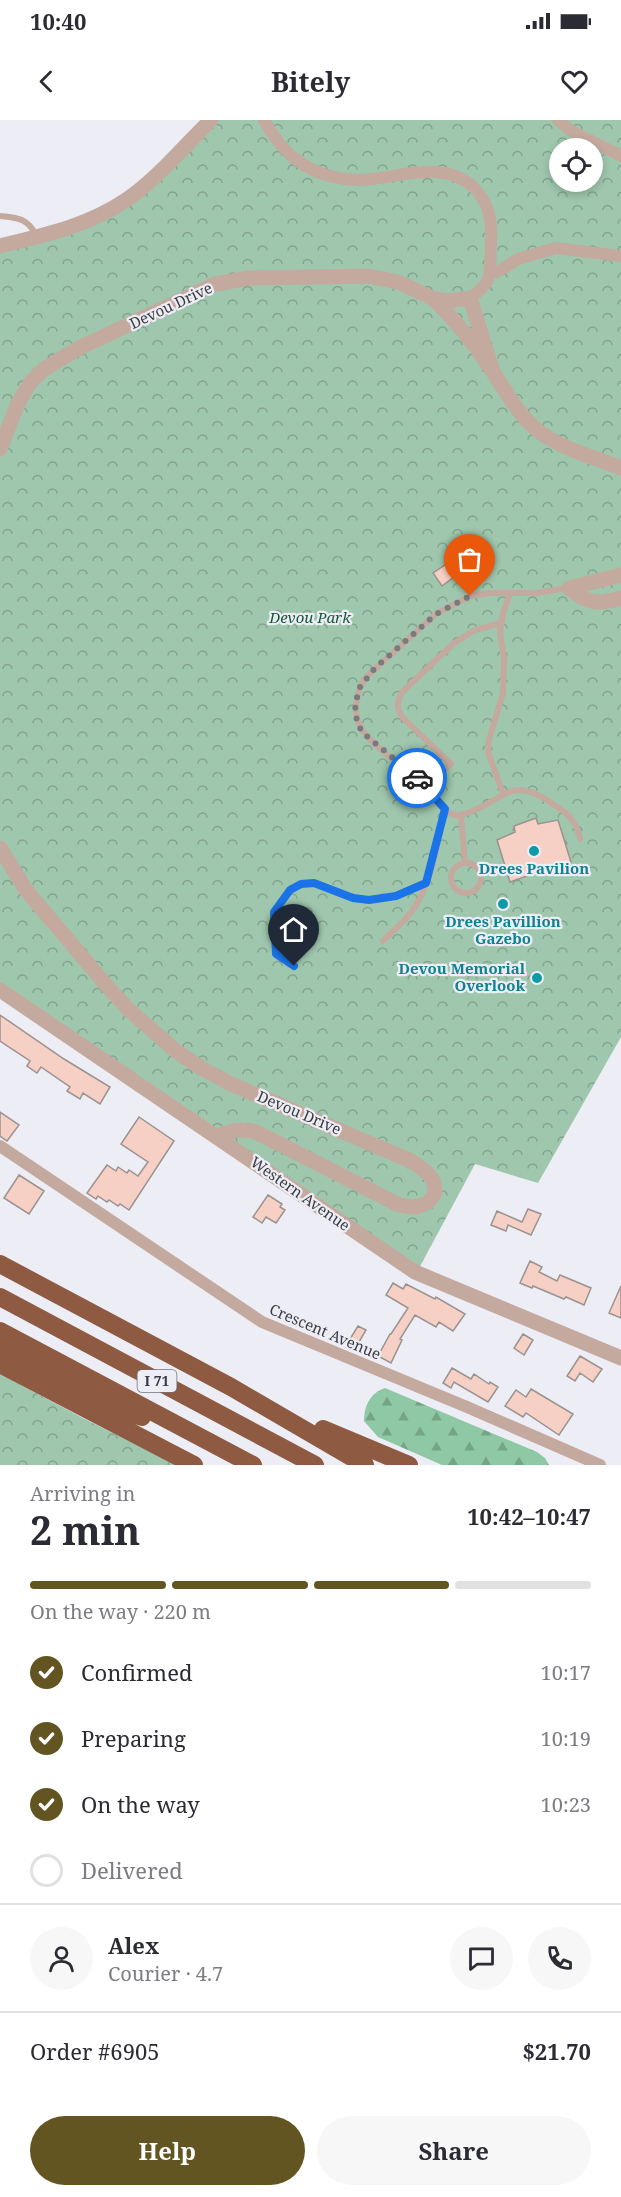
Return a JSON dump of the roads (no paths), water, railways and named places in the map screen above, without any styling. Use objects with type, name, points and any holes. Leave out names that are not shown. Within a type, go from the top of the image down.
[{"type":"highway","points":[[0,1263],[231,1387],[365,1465]]},
{"type":"highway","name":"I 71","points":[[0,1297],[315,1465]]},
{"type":"highway","name":"I 71","points":[[0,1331],[253,1465]]},
{"type":"highway","points":[[0,1348],[124,1411],[195,1434]]},
{"type":"highway","points":[[0,1364],[194,1465]]},
{"type":"highway","points":[[231,1387],[409,1465]]},
{"type":"street","points":[[0,246],[84,223],[128,198],[211,120]]},
{"type":"street","points":[[263,120],[284,150],[304,167],[320,174],[346,180],[363,180],[417,173],[447,173],[454,174],[470,183],[481,195],[491,222],[491,273],[485,287],[470,298]]},
{"type":"street","points":[[558,120],[570,130],[621,156]]},
{"type":"street","points":[[491,273],[499,271],[518,259],[556,248],[621,256]]},
{"type":"street","name":"Devou Drive","points":[[0,449],[18,403],[30,383],[44,369],[79,348],[215,284],[249,278],[368,276],[398,282],[432,298],[447,301],[470,298],[493,372]]},
{"type":"street","name":"Devou Drive","points":[[432,298],[449,314],[493,372],[506,394],[541,433],[561,445],[621,468]]},
{"type":"street","points":[[568,588],[621,575]]},
{"type":"street","points":[[568,588],[582,598],[601,603],[621,598]]},
{"type":"street","name":"Devou Drive","points":[[0,848],[26,890],[107,986],[129,1010],[176,1051],[231,1084],[411,1161],[425,1170],[433,1179],[435,1193],[427,1203],[416,1208],[399,1205],[256,1132],[248,1130],[226,1132],[218,1137]]},
{"type":"street","name":"Western Avenue","points":[[0,990],[415,1272],[621,1358]]},
{"type":"street","name":"Crescent Avenue","points":[[0,1146],[262,1322],[600,1465]]},
{"type":"lane","points":[[0,216],[24,219],[32,226],[37,237]]},
{"type":"lane","points":[[568,588],[510,594],[479,594],[446,608],[375,668],[360,687],[355,705],[357,723],[363,733],[425,787],[451,814],[461,816],[515,789],[542,797],[567,814],[577,826],[580,839]]},
{"type":"lane","points":[[503,793],[488,752],[489,740],[503,693],[505,676],[500,643],[501,623],[510,594]]},
{"type":"lane","points":[[425,787],[451,764],[402,717],[398,709],[398,700],[402,692],[454,643],[475,630],[501,623]]},
{"type":"lane","points":[[383,941],[412,912],[426,883],[445,809]]},
{"type":"lane","points":[[461,816],[465,863]]},
{"type":"lane","points":[[465,863],[479,868],[482,878],[479,887],[470,893],[456,889],[451,880],[456,867],[465,863]]},
{"type":"lane","points":[[294,966],[276,954],[274,932],[274,912],[290,890],[301,884],[314,883],[353,898],[369,900],[396,896],[426,883]]},
{"type":"place","name":"Drees Pavilion","points":[[534,851]]},
{"type":"place","name":"Drees Pavillion Gazebo","points":[[503,904]]},
{"type":"place","name":"Devou Memorial Overlook","points":[[537,978]]},
{"type":"park label","name":"Devou Park","points":[[310,618]]}]
